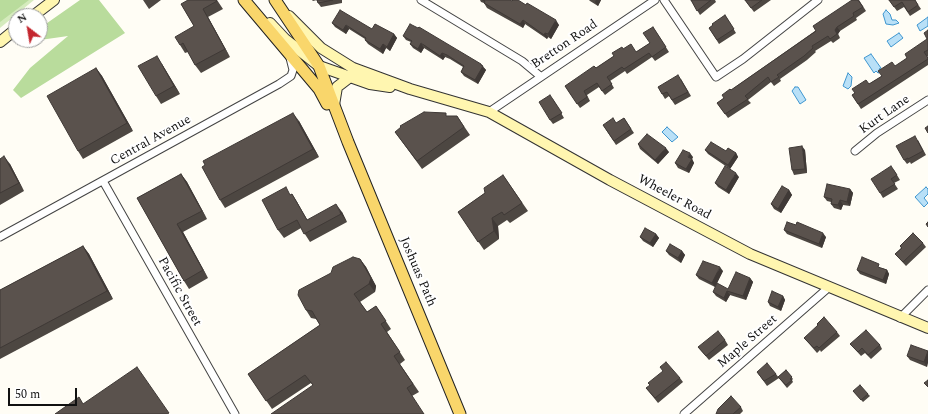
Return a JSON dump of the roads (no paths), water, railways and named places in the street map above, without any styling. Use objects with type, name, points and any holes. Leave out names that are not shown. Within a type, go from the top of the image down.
[{"type":"main road","points":[[44,8],[54,0]]},
{"type":"main road","name":"Joshuas Path","points":[[244,0],[319,89],[348,142]]},
{"type":"main road","name":"Wheeler Road","points":[[249,0],[285,39],[319,66],[370,84],[410,89]]},
{"type":"main road","name":"Joshuas Path","points":[[277,3],[319,66],[348,142],[460,414]]},
{"type":"main road","name":"Wheeler Road","points":[[277,3],[321,48],[353,68],[410,89],[489,112],[610,180],[750,254],[900,318],[928,328]]},
{"type":"main road","points":[[0,42],[8,36]]},
{"type":"main road","points":[[334,105],[338,87],[350,77]]},
{"type":"street","points":[[421,0],[522,61],[540,76]]},
{"type":"street","name":"Bretton Road","points":[[489,112],[540,76],[655,0]]},
{"type":"street","points":[[664,0],[716,77],[743,59],[818,0]]},
{"type":"street","name":"Central Avenue","points":[[0,238],[291,76],[293,70],[288,52]]},
{"type":"street","name":"Kurt Lane","points":[[855,151],[877,134],[928,100]]},
{"type":"street","name":"Pacific Street","points":[[104,181],[235,414]]},
{"type":"street","name":"Maple Street","points":[[684,414],[828,288]]},
{"type":"street","points":[[900,318],[928,290]]},
{"type":"water","points":[[886,10],[890,14],[892,20],[896,20],[899,23],[893,25],[886,24],[883,14]]},
{"type":"water","points":[[928,17],[928,26],[920,31],[917,25]]},
{"type":"water","points":[[899,33],[903,38],[891,47],[887,41]]},
{"type":"water","points":[[871,54],[881,68],[879,69],[881,72],[878,73],[876,71],[874,73],[864,58]]},
{"type":"water","points":[[848,73],[852,77],[851,86],[848,89],[843,86]]},
{"type":"water","points":[[795,87],[798,87],[806,100],[800,104],[792,91]]},
{"type":"water","points":[[667,127],[678,137],[672,142],[662,132]]},
{"type":"water","points":[[926,187],[928,189],[928,194],[924,198],[928,203],[924,207],[915,197]]}]
